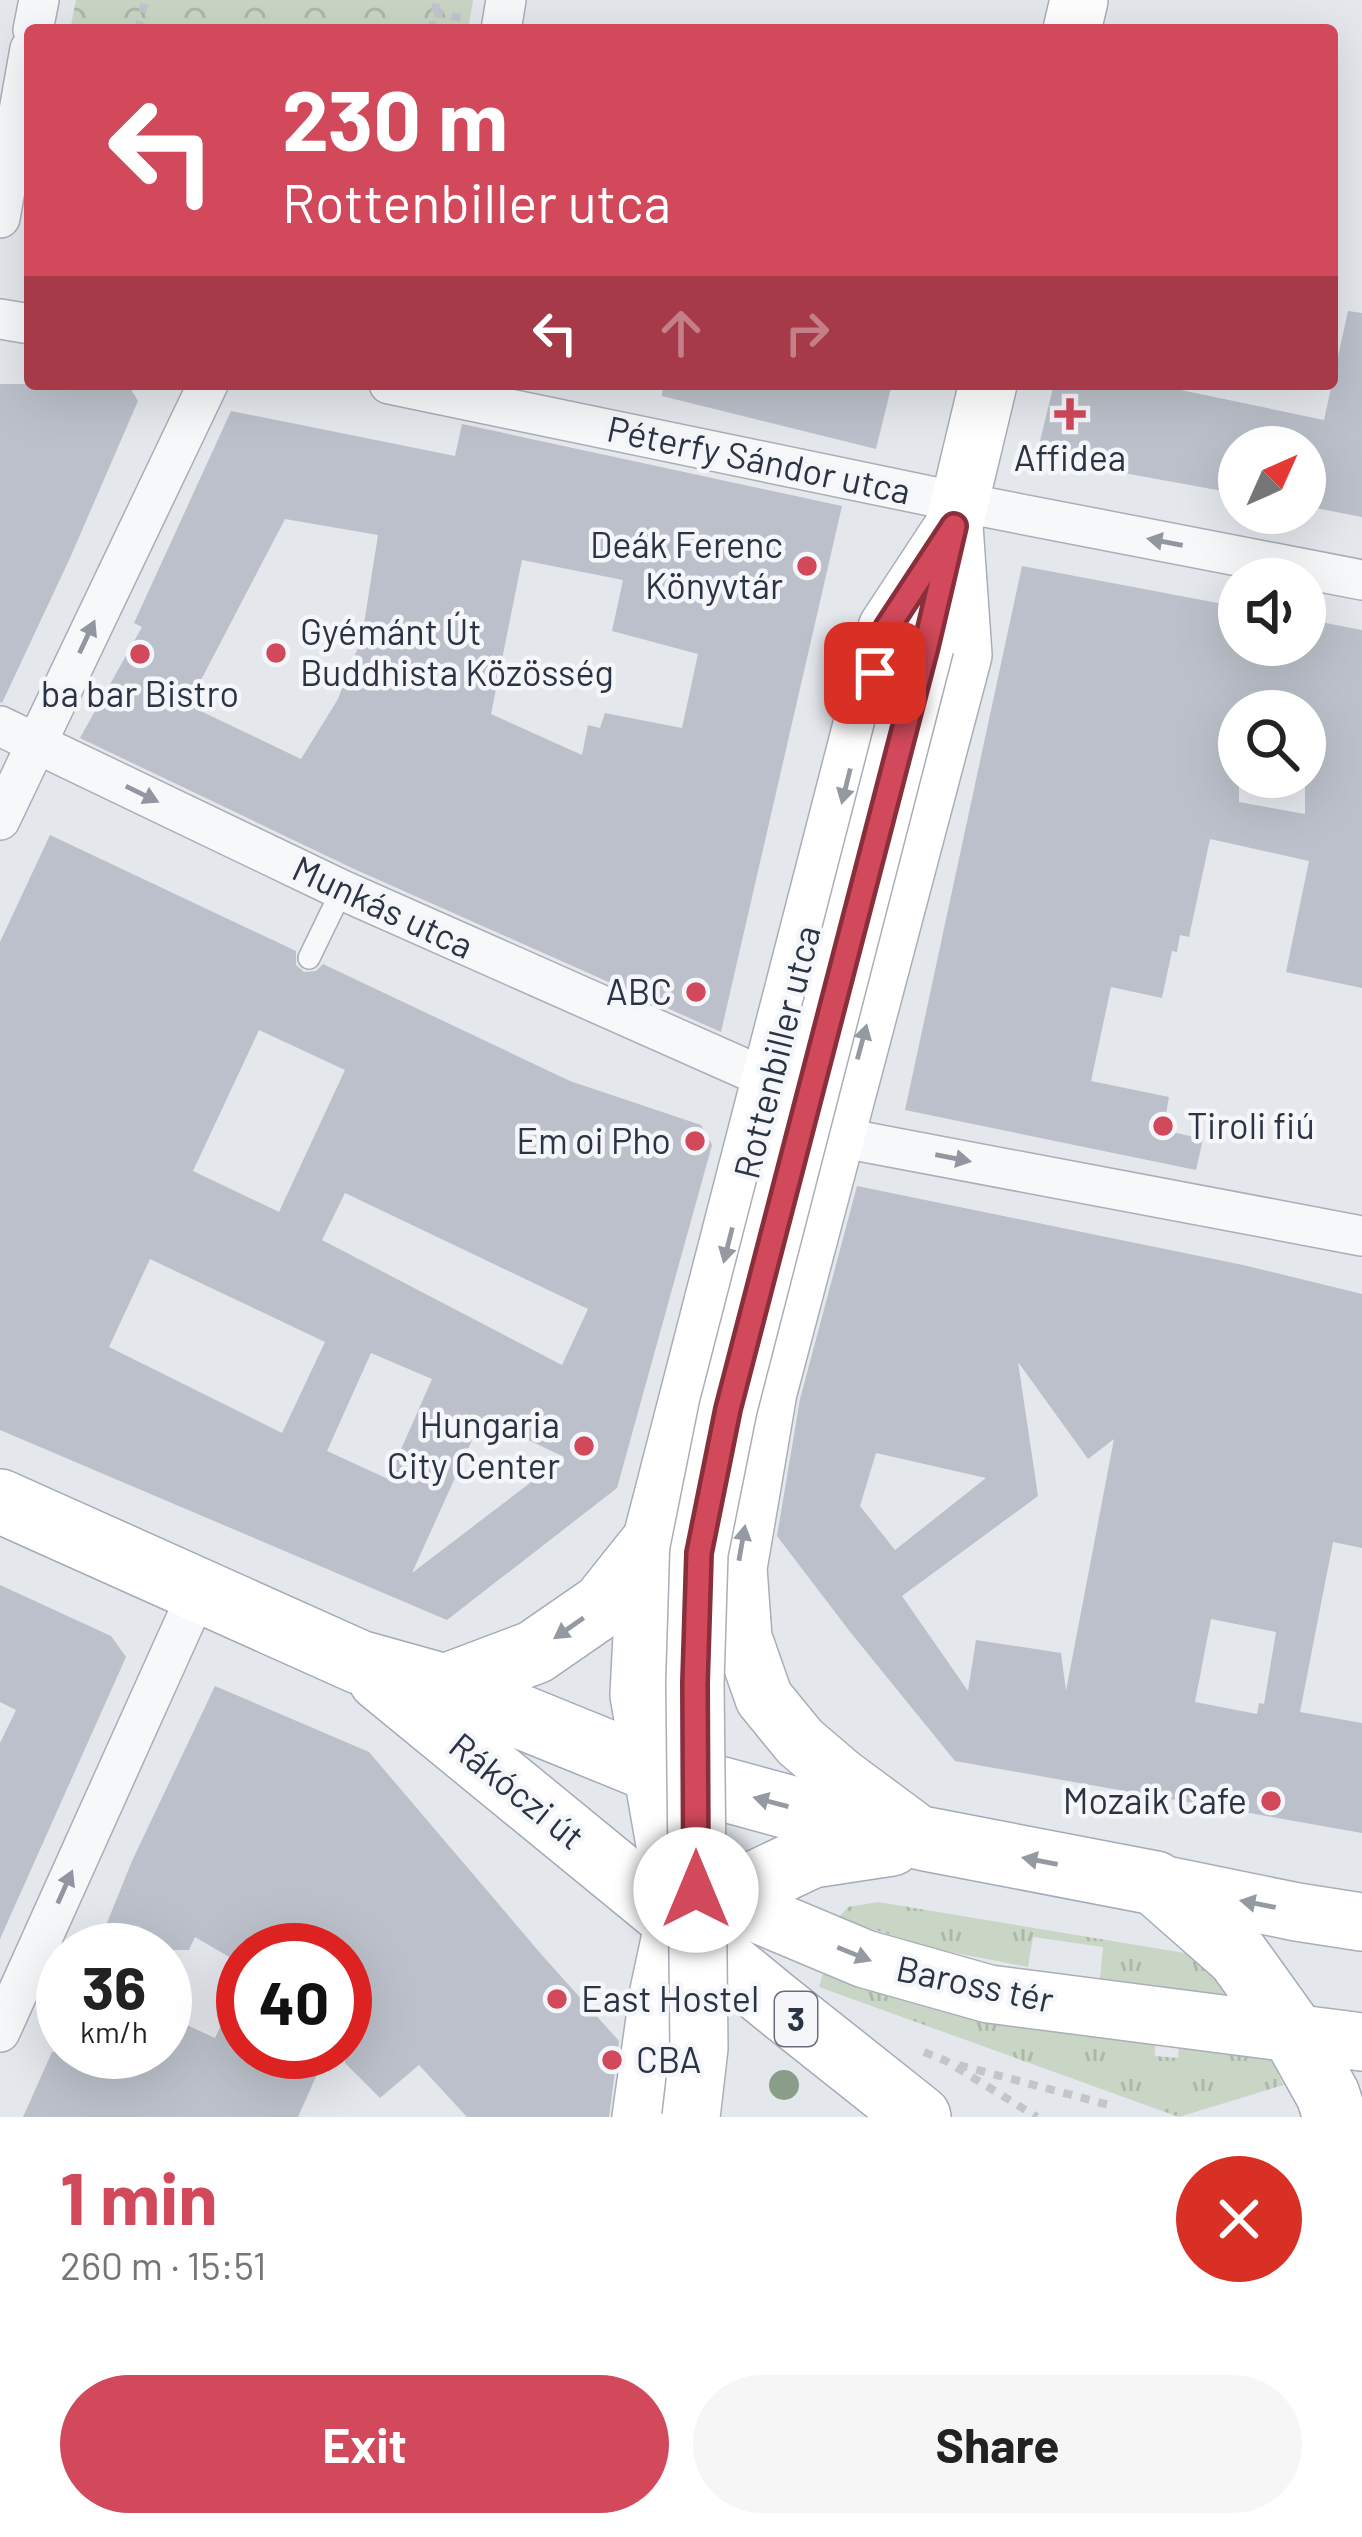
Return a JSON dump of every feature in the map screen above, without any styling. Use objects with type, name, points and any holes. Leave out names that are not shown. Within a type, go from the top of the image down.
[{"type":"main road","name":"Rákóczi út","points":[[0,1501],[359,1662],[445,1686]]},
{"type":"main road","points":[[445,1686],[535,1652],[603,1604],[659,1599]]},
{"type":"main road","name":"Rákóczi út","points":[[359,1662],[592,1852],[714,1897]]},
{"type":"main road","name":"3","points":[[445,1686],[652,1770],[926,1839],[1155,1883]]},
{"type":"main road","points":[[714,1897],[812,1856],[926,1839]]},
{"type":"main road","points":[[1155,1883],[1238,1956],[1294,2034],[1335,2117]]},
{"type":"main road","name":"3","points":[[714,1897],[773,2001],[920,2117]]},
{"type":"street","points":[[0,218],[24,83]]},
{"type":"street","points":[[0,820],[205,390]]},
{"type":"street","name":"Péterfy Sándor utca","points":[[448,390],[957,514],[1362,580]]},
{"type":"street","name":"Rottenbiller utca","points":[[926,1839],[800,1742],[764,1698],[743,1639],[738,1568],[768,1392],[963,655],[957,514],[987,390]]},
{"type":"street","points":[[691,2117],[699,2048],[695,1683],[699,1553],[728,1409],[957,514]]},
{"type":"street","name":"Rottenbiller utca","points":[[652,1770],[639,1695],[770,1080],[887,628],[957,514]]},
{"type":"street","name":"Munkás utca","points":[[0,727],[342,890],[770,1080]]},
{"type":"street","points":[[838,1137],[1362,1236]]},
{"type":"street","points":[[0,2032],[199,1590]]},
{"type":"street","points":[[641,2117],[659,1990],[714,1897],[652,1770]]},
{"type":"street","points":[[1155,1883],[1362,1922]]},
{"type":"street","name":"Baross tér","points":[[714,1897],[865,1959],[988,1994],[1362,2042]]},
{"type":"lane","points":[[309,958],[342,890]]},
{"type":"lane","points":[[659,1599],[710,1636],[740,1613]]},
{"type":"path","name":"Baross tér","points":[[911,2048],[946,2061],[1037,2117]]},
{"type":"path","points":[[946,2061],[1109,2104]]},
{"type":"green space","points":[[76,0],[473,0],[469,24],[71,24]]},
{"type":"green space","points":[[878,1902],[1191,1954],[1227,1986],[1224,1997],[1100,1979],[1103,1947],[1033,1937],[1028,1967],[934,1949],[838,1918],[848,1907]]},
{"type":"green space","points":[[824,1970],[1155,2041],[1155,2056],[1178,2058],[1179,2044],[1271,2056],[1283,2085],[1179,2117],[819,1987]]},
{"type":"building","points":[[1348,311],[1362,313],[1362,517],[1326,510],[1326,426],[1218,426],[1218,490],[1036,457],[1053,390],[1181,390],[1324,420],[1331,390],[1338,390],[1338,356]]},
{"type":"building","points":[[0,384],[24,384],[24,390],[132,390],[138,401],[70,558],[0,702]]},
{"type":"building","points":[[662,390],[891,390],[876,449],[662,396]]},
{"type":"building","points":[[231,411],[455,456],[462,424],[842,506],[721,1032],[352,868],[80,738],[142,627],[134,623]],"holes":[[[285,519],[378,535],[362,637],[338,699],[301,759],[188,705]],[[522,560],[623,580],[612,631],[698,654],[682,728],[605,713],[600,728],[588,725],[582,755],[491,714]]]},
{"type":"building","points":[[1022,566],[1218,603],[1218,666],[1326,666],[1326,623],[1362,630],[1362,988],[1286,972],[1309,861],[1210,839],[1189,937],[1180,935],[1177,952],[1172,951],[1162,998],[1111,987],[1091,1081],[1169,1097],[1163,1130],[1203,1139],[1196,1170],[905,1110]]},
{"type":"building","points":[[50,835],[296,951],[296,965],[304,972],[316,971],[323,964],[570,1081],[701,1125],[712,1145],[617,1488],[447,1620],[0,1430],[0,942]],"holes":[[[259,1030],[345,1070],[279,1212],[193,1171]],[[345,1193],[588,1309],[562,1365],[322,1240]],[[150,1259],[325,1342],[282,1433],[109,1347]],[[371,1353],[432,1379],[388,1479],[327,1451]],[[482,1418],[564,1457],[412,1573]]]},
{"type":"building","points":[[857,1186],[1362,1294],[1362,1548],[1333,1542],[1300,1712],[1362,1723],[1362,1833],[955,1761],[777,1536],[800,1399]],"holes":[[[1018,1362],[1088,1459],[1114,1439],[1066,1691],[1061,1653],[976,1640],[968,1691],[902,1596],[1038,1496]],[[876,1453],[986,1478],[895,1550],[860,1506]],[[1211,1619],[1276,1632],[1264,1704],[1259,1703],[1257,1714],[1195,1702]]]},
{"type":"building","points":[[0,1585],[111,1636],[126,1657],[0,1939],[0,1743],[16,1710],[0,1702]]},
{"type":"building","points":[[215,1686],[369,1752],[619,2041],[609,2117],[467,2117],[419,2065],[380,2098],[361,2079],[372,2079],[372,1923],[216,1923],[216,1949],[195,1937],[192,1944],[192,1923],[107,1923]]},
{"type":"building","points":[[192,2027],[215,2038],[216,2079],[315,2079],[298,2117],[23,2117],[40,2079],[192,2079]]},
{"type":"place","name":"Affidea","points":[[1070,414]]},
{"type":"place","name":"Deák Ferenc Könyvtár","points":[[807,566]]},
{"type":"place","name":"Gyémánt Út Buddhista Közösség","points":[[276,653]]},
{"type":"place","name":"ba bar Bistro","points":[[140,654]]},
{"type":"place","name":"ABC","points":[[696,992]]},
{"type":"place","name":"Tiroli fiú","points":[[1163,1126]]},
{"type":"place","name":"Em oi Pho","points":[[695,1141]]},
{"type":"place","name":"Hungaria City Center","points":[[584,1446]]},
{"type":"place","name":"Mozaik Cafe","points":[[1271,1801]]},
{"type":"place","name":"East Hostel","points":[[557,1999]]},
{"type":"place","name":"CBA","points":[[612,2060]]},
{"type":"route","points":[[696,1890],[699,1553],[728,1409],[954,526],[887,628],[875,673]]}]
